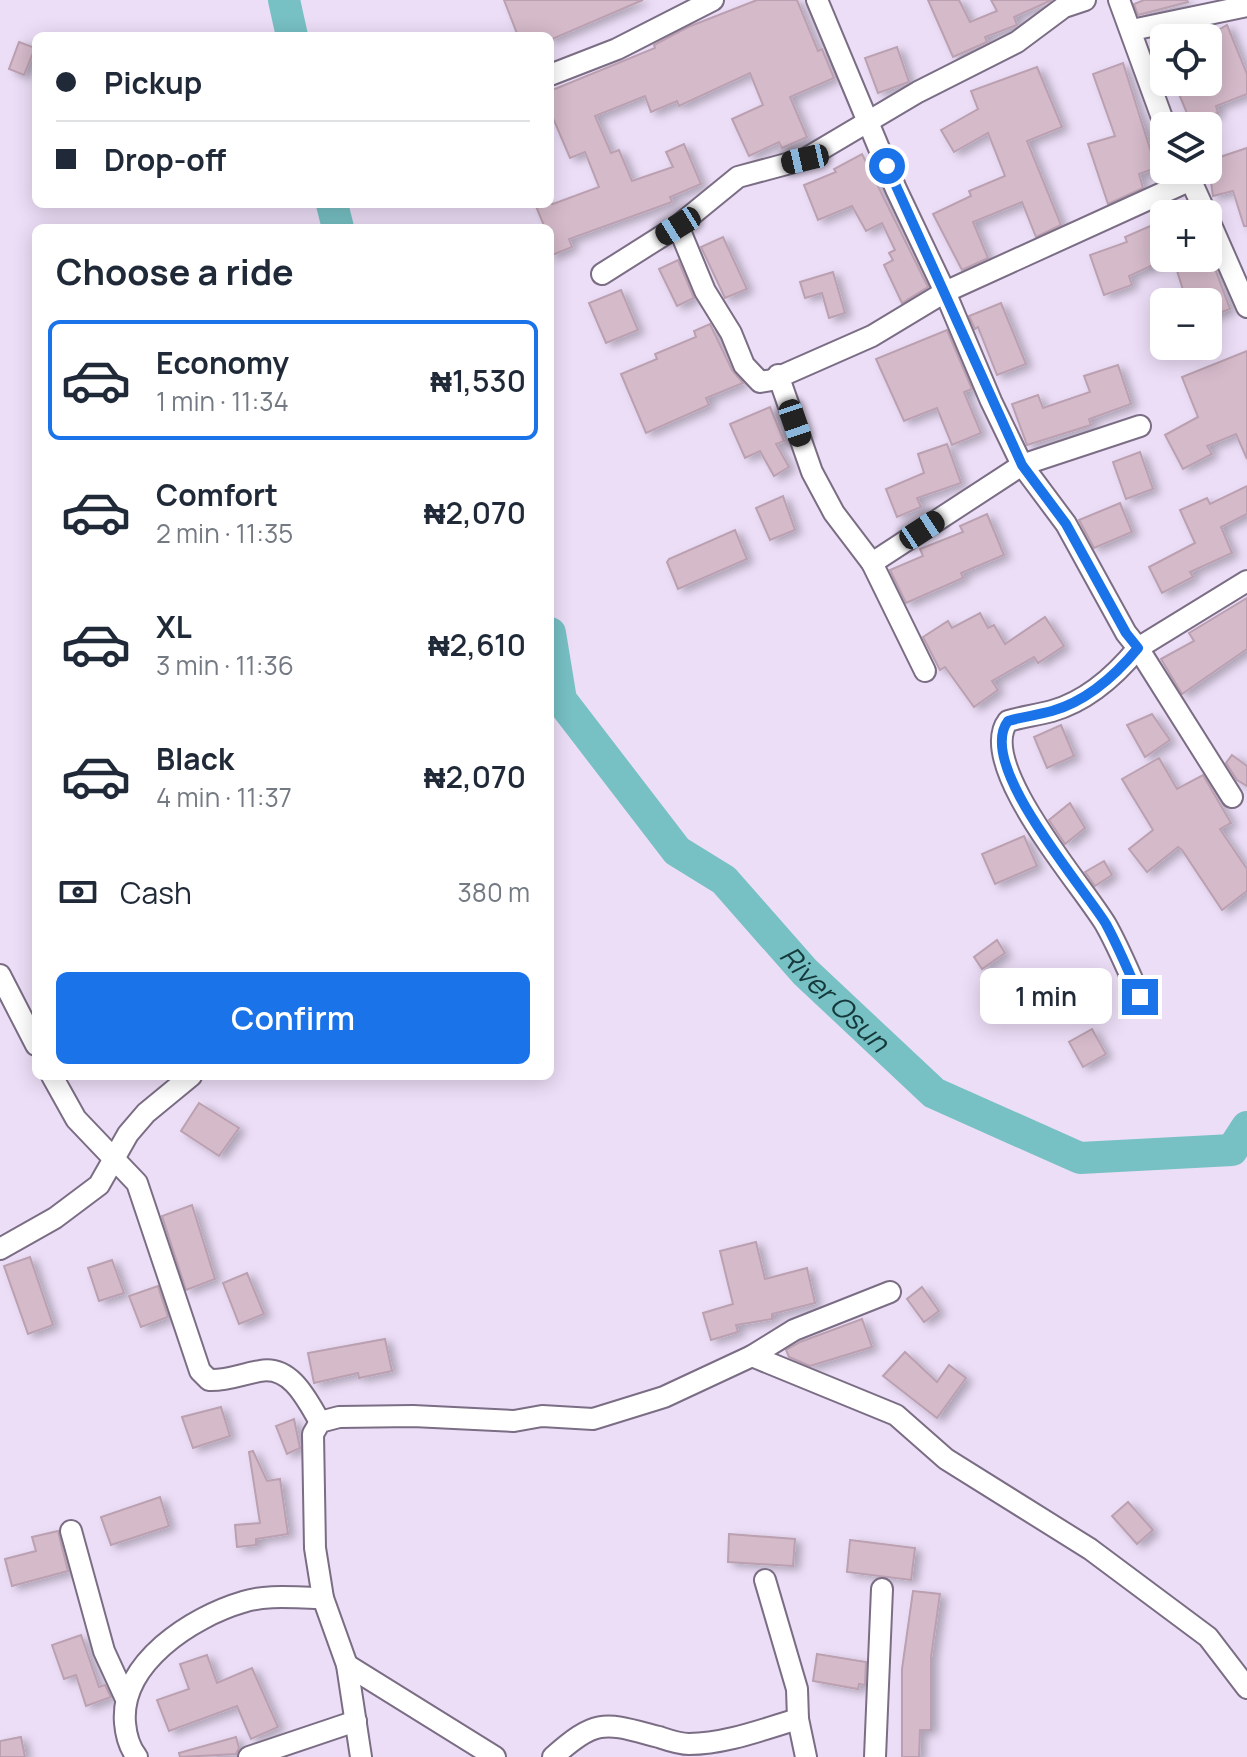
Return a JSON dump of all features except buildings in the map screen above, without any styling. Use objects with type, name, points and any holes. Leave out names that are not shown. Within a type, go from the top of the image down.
[{"type":"street","points":[[554,73],[617,49],[713,0]]},
{"type":"street","points":[[817,0],[896,189],[1022,465],[1066,524],[1126,633],[1232,797]]},
{"type":"street","points":[[602,274],[678,226],[738,177],[805,159],[868,120],[1017,42],[1064,7],[1085,0]]},
{"type":"street","points":[[1119,0],[1160,112]]},
{"type":"street","points":[[1132,30],[1247,6]]},
{"type":"street","points":[[678,226],[691,265],[752,376],[760,382],[772,380],[872,336],[945,292],[1169,184]]},
{"type":"street","points":[[1222,250],[1247,307]]},
{"type":"street","points":[[778,375],[812,472],[834,513],[872,563],[925,671]]},
{"type":"street","points":[[872,563],[1022,465],[1140,426]]},
{"type":"street","points":[[1140,997],[1105,923],[1052,849],[1020,794],[1000,746],[1001,734],[1008,721],[1053,711],[1089,693],[1121,669],[1138,648],[1247,581]]},
{"type":"street","points":[[0,975],[32,1037]]},
{"type":"street","points":[[54,1080],[76,1119],[137,1183],[200,1371],[209,1380],[224,1380],[263,1370],[279,1372],[298,1386],[320,1422]]},
{"type":"street","points":[[0,1249],[80,1201],[99,1185],[116,1160],[128,1134],[146,1113],[186,1080]]},
{"type":"street","points":[[361,1757],[347,1665],[323,1598],[312,1502],[316,1454],[313,1434],[320,1422],[339,1417],[413,1416],[514,1421],[542,1416],[593,1419],[664,1397],[752,1356],[794,1330],[890,1292]]},
{"type":"street","points":[[752,1356],[896,1415],[946,1459],[1090,1549],[1208,1637],[1247,1688]]},
{"type":"street","points":[[71,1531],[104,1651],[126,1699],[126,1732],[137,1757]]},
{"type":"street","points":[[765,1580],[794,1678],[806,1757]]},
{"type":"street","points":[[875,1757],[882,1589]]},
{"type":"street","points":[[126,1699],[138,1674],[165,1642],[238,1603],[253,1599],[323,1598]]},
{"type":"street","points":[[347,1665],[495,1757]]},
{"type":"street","points":[[553,1757],[578,1735],[596,1727],[621,1724],[687,1744],[716,1741],[798,1719]]},
{"type":"street","points":[[249,1757],[356,1721]]},
{"type":"waterway","name":"River Osun","points":[[284,0],[291,32]]},
{"type":"waterway","name":"River Osun","points":[[333,208],[337,224]]},
{"type":"waterway","name":"River Osun","points":[[554,657],[561,700],[677,851],[724,880],[805,972],[934,1093],[1080,1158],[1232,1150],[1247,1127]]},
{"type":"route","points":[[887,166],[1022,465],[1066,524],[1126,633],[1138,648],[1121,669],[1089,693],[1053,711],[1008,721],[1001,734],[1000,746],[1020,794],[1052,849],[1105,923],[1140,997]]}]
